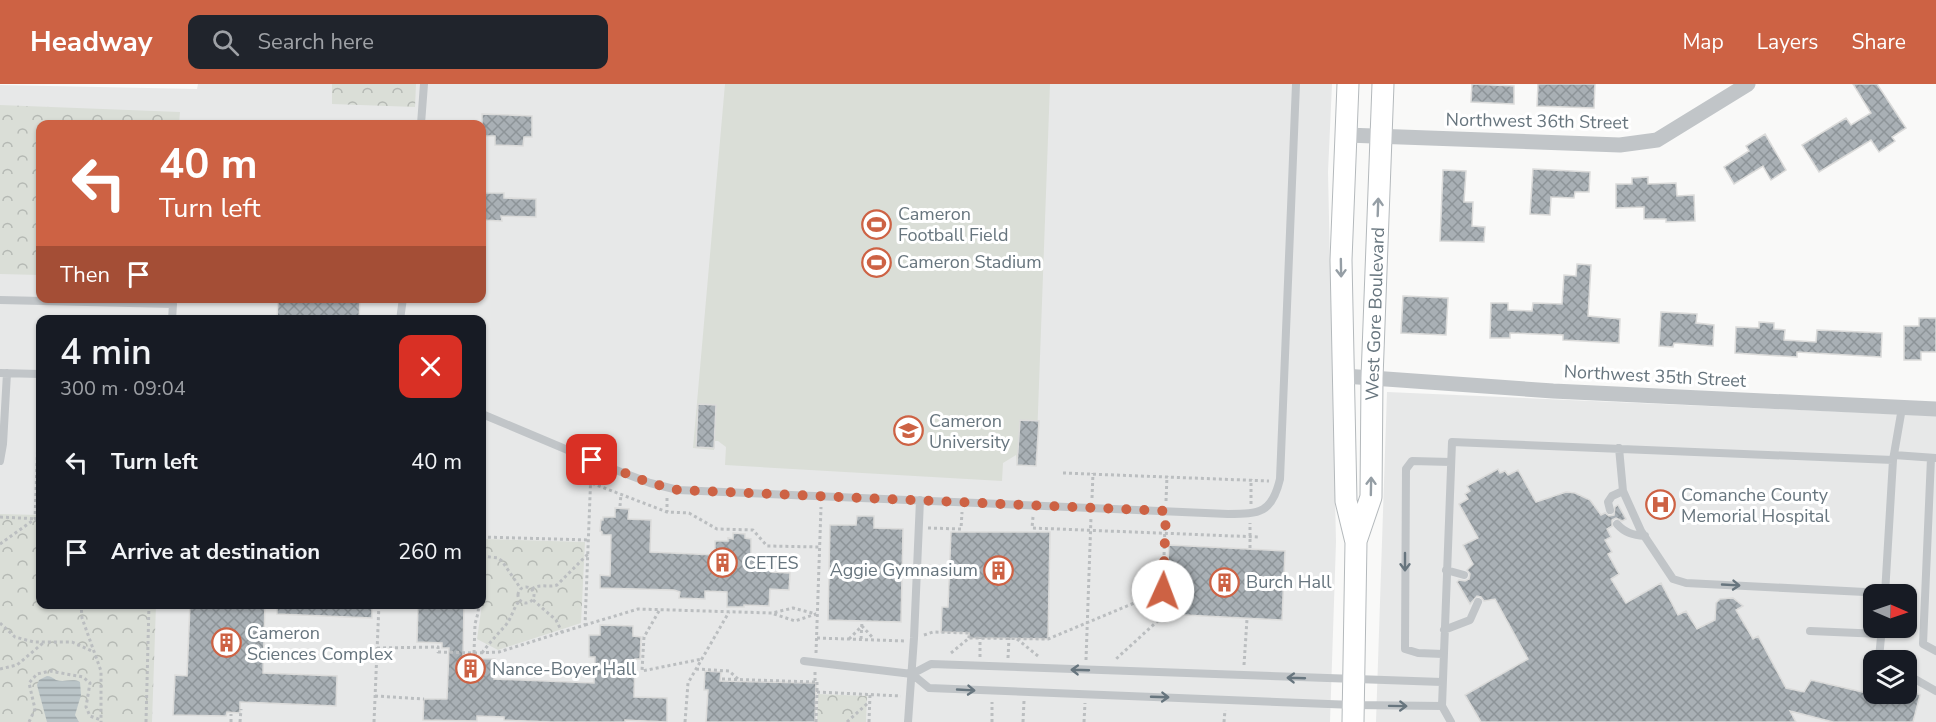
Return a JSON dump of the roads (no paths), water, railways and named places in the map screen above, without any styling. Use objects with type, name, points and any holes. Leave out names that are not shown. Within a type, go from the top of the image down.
[{"type":"main road","name":"West Gore Boulevard","points":[[1348,84],[1341,260],[1346,501],[1356,542],[1354,713]]},
{"type":"main road","name":"West Gore Boulevard","points":[[1356,542],[1371,497],[1372,378],[1383,84]]},
{"type":"street","name":"Northwest 36th Street","points":[[1346,135],[1620,144],[1657,140],[1748,84]]},
{"type":"street","name":"Northwest 35th Street","points":[[1344,375],[1553,391],[1936,409]]},
{"type":"lane","points":[[422,120],[424,84]]},
{"type":"lane","points":[[486,416],[650,483],[678,490],[1166,511],[1250,514],[1261,512],[1268,507],[1276,495],[1280,479],[1296,84]]},
{"type":"lane","points":[[0,300],[36,301]]},
{"type":"lane","points":[[130,303],[173,304],[172,315]]},
{"type":"lane","points":[[0,461],[3,444],[4,373],[36,374]]},
{"type":"lane","points":[[1886,584],[1893,458],[1902,408]]},
{"type":"lane","points":[[1451,722],[1442,706],[1442,682],[1452,442],[1933,458],[1923,644],[1936,651]]},
{"type":"lane","points":[[1619,448],[1623,491],[1645,536],[1673,579],[1686,582],[1863,592]]},
{"type":"lane","points":[[1443,654],[1418,653],[1405,649],[1406,469],[1412,461],[1451,462]]},
{"type":"lane","points":[[1610,510],[1608,502],[1612,496],[1623,491]]},
{"type":"lane","points":[[908,722],[920,501]]},
{"type":"lane","points":[[1617,524],[1623,531],[1645,536]]},
{"type":"lane","points":[[1446,570],[1464,574]]},
{"type":"lane","points":[[1444,630],[1470,620],[1478,602]]},
{"type":"lane","points":[[1810,631],[1863,631]]},
{"type":"lane","points":[[804,661],[912,674],[929,688],[1085,695],[1354,713],[1442,706]]},
{"type":"lane","points":[[912,674],[931,664],[1442,682]]},
{"type":"lane","points":[[1917,680],[1936,691]]},
{"type":"place","name":"Cameron Football Field","points":[[877,224]]},
{"type":"place","name":"Cameron Stadium","points":[[876,262]]},
{"type":"place","name":"Cameron University","points":[[908,431]]},
{"type":"place","name":"Comanche County Memorial Hospital","points":[[1660,505]]},
{"type":"place","name":"CETES","points":[[723,563]]},
{"type":"place","name":"Aggie Gymnasium","points":[[999,570]]},
{"type":"place","name":"Burch Hall","points":[[1225,582]]},
{"type":"place","name":"Cameron Sciences Complex","points":[[226,643]]},
{"type":"place","name":"Nance-Boyer Hall","points":[[471,669]]}]
